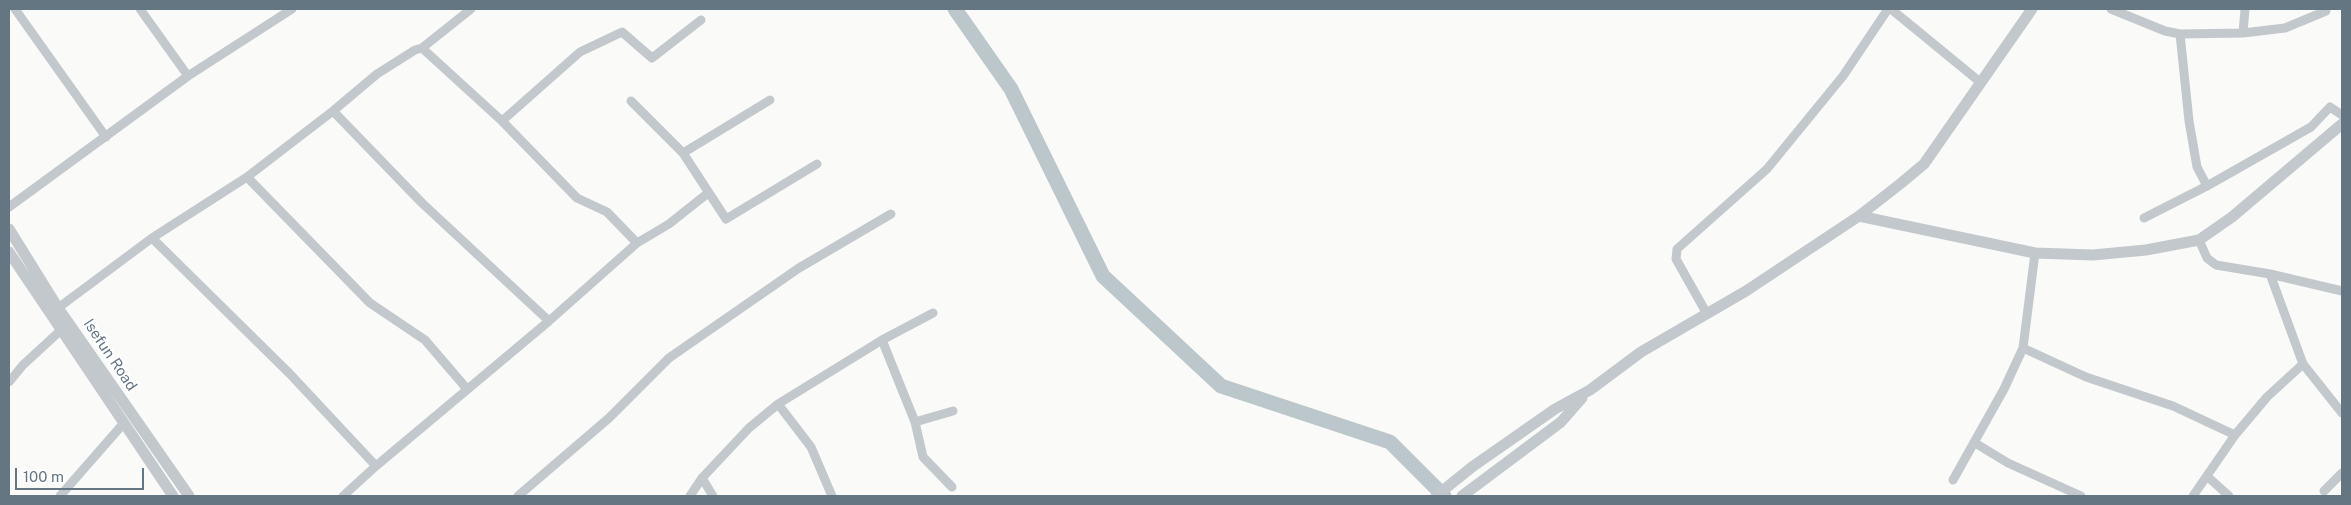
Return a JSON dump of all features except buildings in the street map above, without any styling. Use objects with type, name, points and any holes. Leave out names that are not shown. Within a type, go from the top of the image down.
[{"type":"street","points":[[15,9],[106,137]]},
{"type":"street","points":[[140,9],[188,76]]},
{"type":"street","points":[[9,207],[188,76],[281,13],[292,9]]},
{"type":"street","points":[[58,308],[152,238],[247,177],[333,111],[377,74],[415,50],[422,48],[471,9]]},
{"type":"street","points":[[1707,314],[1676,259],[1677,249],[1767,169],[1843,76],[1890,9],[1980,82]]},
{"type":"street","points":[[1436,496],[1472,467],[1556,409],[1590,390],[1641,352],[1707,314],[1858,216],[1924,164],[2032,9]]},
{"type":"street","points":[[2111,9],[2165,31],[2180,34],[2243,34],[2285,28],[2326,11]]},
{"type":"street","points":[[2243,34],[2245,9]]},
{"type":"street","points":[[502,121],[580,52],[622,32],[652,58],[701,20]]},
{"type":"street","points":[[2180,34],[2188,121],[2197,167],[2207,186]]},
{"type":"street","points":[[422,48],[502,121],[577,198],[607,212],[637,243]]},
{"type":"street","points":[[631,100],[683,154],[726,218],[817,164]]},
{"type":"street","points":[[683,154],[770,100]]},
{"type":"street","points":[[2144,218],[2207,186],[2311,127],[2330,107],[2342,115]]},
{"type":"street","points":[[333,111],[422,203],[549,322]]},
{"type":"street","points":[[1858,216],[2034,253],[2093,255],[2146,250],[2199,240],[2232,217],[2342,124]]},
{"type":"street","points":[[247,177],[370,303],[424,340],[467,389]]},
{"type":"street","points":[[343,496],[467,389],[549,322],[637,243],[670,224],[708,193]]},
{"type":"street","points":[[518,496],[609,418],[669,358],[791,273],[891,214]]},
{"type":"street","name":"Isefun Road","points":[[9,229],[58,308],[189,496]]},
{"type":"street","points":[[152,238],[290,374],[376,466]]},
{"type":"street","points":[[2199,240],[2207,258],[2216,265],[2270,274],[2342,291]]},
{"type":"street","name":"Isefun Road","points":[[9,252],[122,424],[173,496]]},
{"type":"street","points":[[1953,480],[1975,444],[2023,348],[2034,253]]},
{"type":"street","points":[[2270,274],[2303,364],[2342,413]]},
{"type":"street","points":[[690,496],[702,478],[749,428],[778,404],[882,340],[933,313]]},
{"type":"street","points":[[9,382],[23,365],[60,330]]},
{"type":"street","points":[[882,340],[915,422],[923,457],[952,487]]},
{"type":"street","points":[[2023,348],[2086,377],[2173,406],[2235,435]]},
{"type":"street","points":[[2193,496],[2208,477],[2235,435],[2267,397],[2303,364]]},
{"type":"street","points":[[1462,496],[1482,483],[1561,422],[1590,390]]},
{"type":"street","points":[[778,404],[811,447],[832,496]]},
{"type":"street","points":[[915,422],[953,411]]},
{"type":"street","points":[[60,496],[122,424]]},
{"type":"street","points":[[1975,444],[2008,463],[2080,496]]},
{"type":"street","points":[[2324,491],[2342,473]]},
{"type":"street","points":[[2208,477],[2229,496]]},
{"type":"street","points":[[702,478],[713,496]]},
{"type":"waterway","points":[[955,9],[1011,89],[1103,276],[1221,386],[1390,442],[1444,496]]}]
